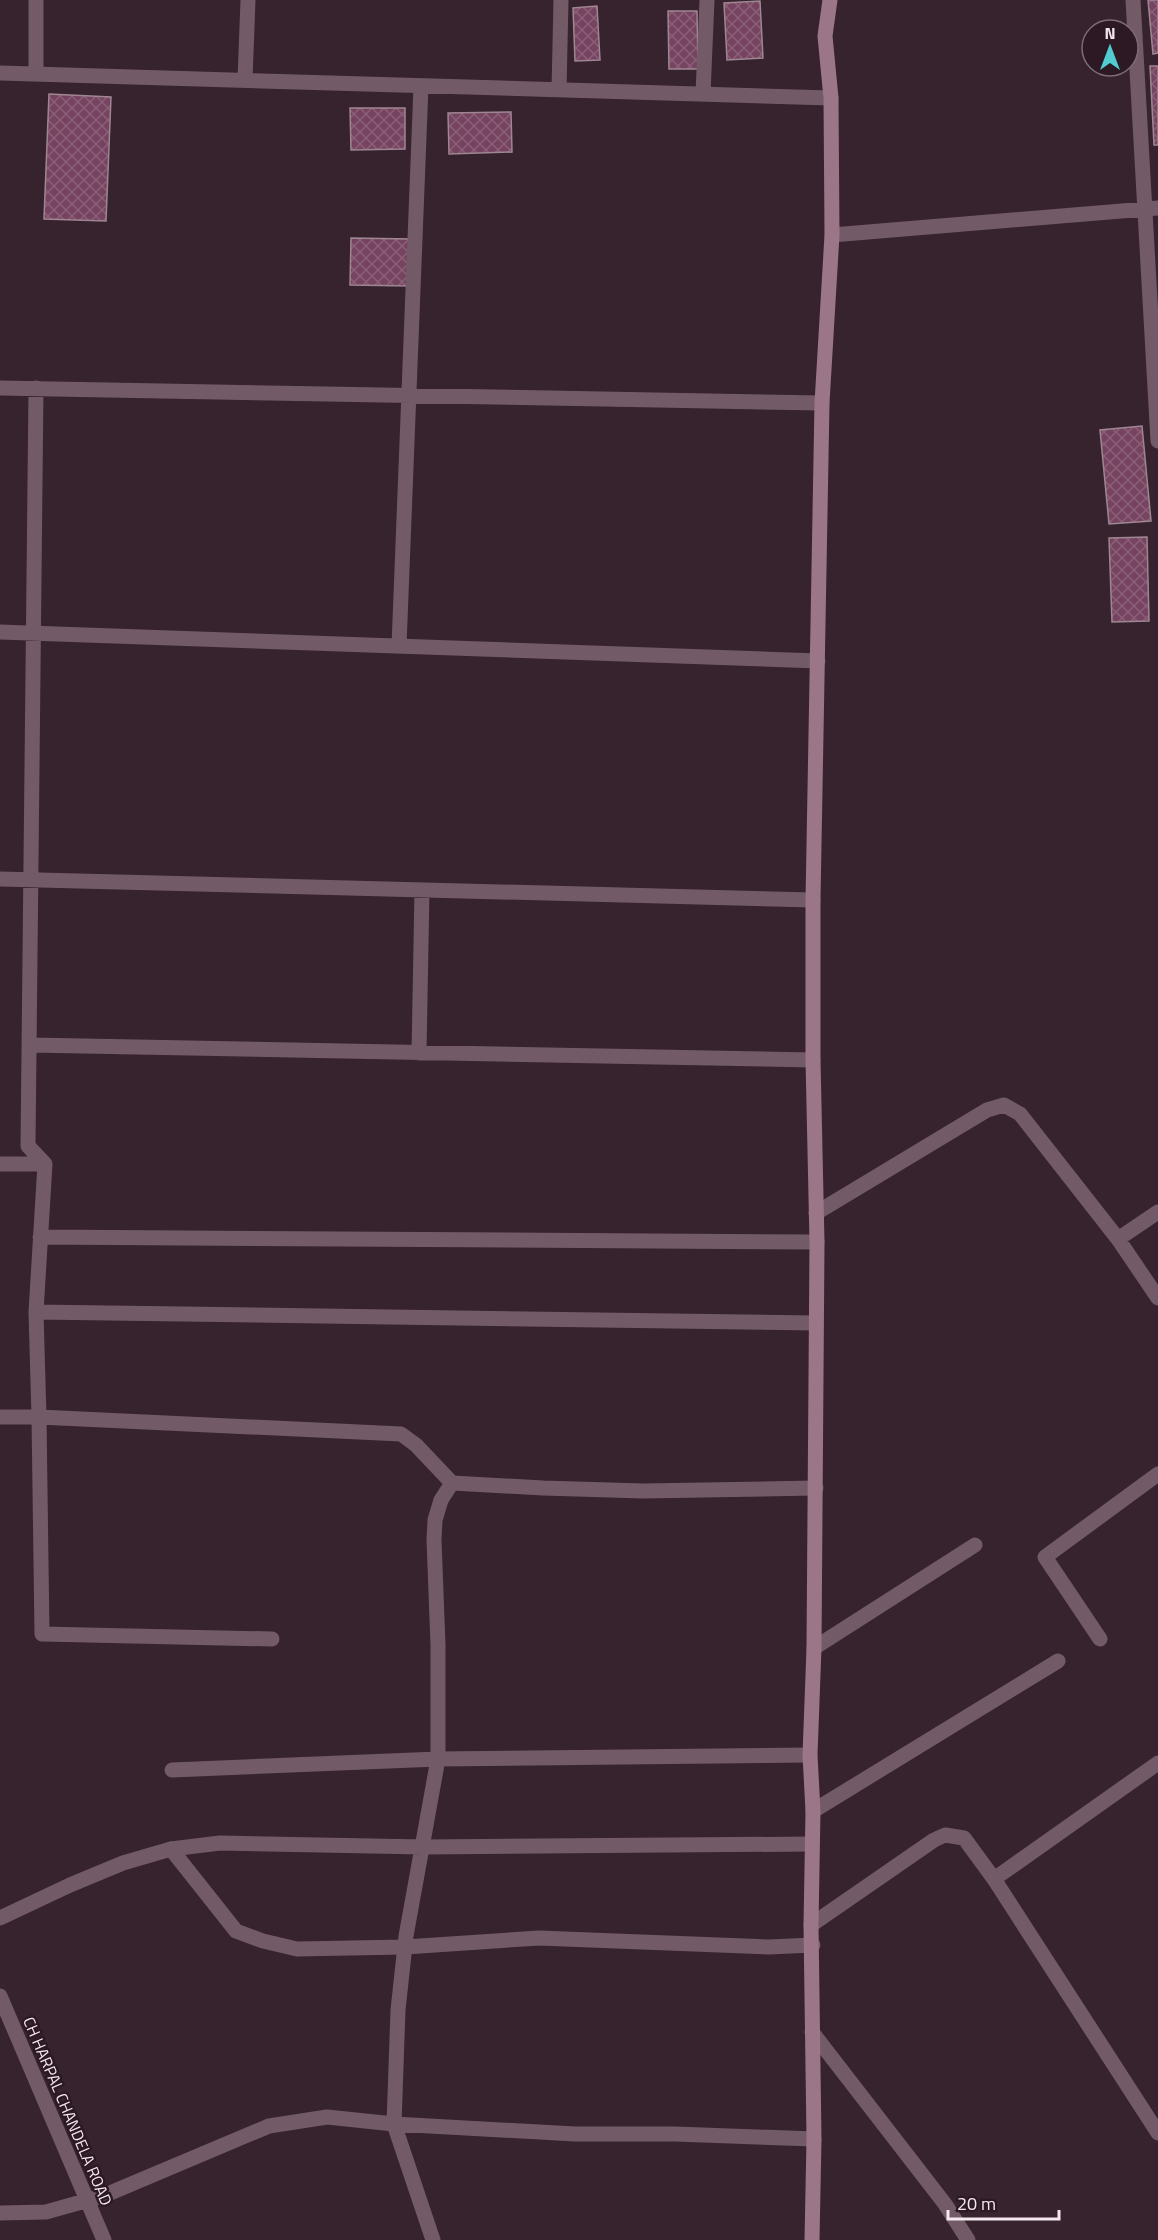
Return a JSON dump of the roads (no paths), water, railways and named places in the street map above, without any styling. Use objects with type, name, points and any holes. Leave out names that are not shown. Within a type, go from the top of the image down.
[{"type":"street","points":[[36,0],[36,74]]},
{"type":"street","points":[[245,80],[248,0]]},
{"type":"street","points":[[559,90],[561,0]]},
{"type":"street","points":[[703,94],[707,0]]},
{"type":"street","points":[[812,2240],[814,2139],[811,1844],[813,1811],[810,1755],[814,1648],[817,1242],[813,1060],[813,900],[822,403],[832,235],[831,98],[825,36],[830,0]]},
{"type":"street","points":[[1133,0],[1151,209],[1158,441]]},
{"type":"street","points":[[0,73],[831,98]]},
{"type":"street","points":[[399,646],[421,86]]},
{"type":"street","points":[[832,235],[1151,209]]},
{"type":"street","points":[[0,387],[822,403]]},
{"type":"street","points":[[36,388],[28,1146],[45,1164],[36,1312],[42,1634],[273,1639]]},
{"type":"street","points":[[0,632],[818,661]]},
{"type":"street","points":[[0,879],[813,900]]},
{"type":"street","points":[[419,1053],[422,890]]},
{"type":"street","points":[[30,1045],[813,1060]]},
{"type":"street","points":[[816,1213],[987,1110],[1004,1105],[1020,1114],[1118,1239],[1158,1298]]},
{"type":"street","points":[[0,1164],[45,1164]]},
{"type":"street","points":[[1118,1239],[1158,1212]]},
{"type":"street","points":[[40,1237],[817,1242]]},
{"type":"street","points":[[36,1312],[816,1323]]},
{"type":"street","points":[[0,1417],[401,1434],[416,1445],[452,1483],[643,1491],[816,1488]]},
{"type":"street","points":[[1100,1639],[1045,1557],[1158,1474]]},
{"type":"street","points":[[433,2240],[394,2124],[398,2010],[405,1947],[438,1759],[435,1520],[441,1500],[452,1483]]},
{"type":"street","points":[[814,1648],[975,1545]]},
{"type":"street","points":[[813,1811],[1058,1662]]},
{"type":"street","points":[[172,1770],[438,1759],[810,1755]]},
{"type":"street","points":[[994,1879],[1158,1762]]},
{"type":"street","points":[[811,1924],[934,1840],[945,1835],[964,1838],[994,1879],[1158,2133]]},
{"type":"street","points":[[0,1918],[123,1863],[171,1849],[220,1844],[424,1846],[811,1844]]},
{"type":"street","points":[[171,1849],[236,1931],[263,1941],[297,1949],[405,1947],[540,1938],[769,1947],[813,1945]]},
{"type":"street","name":"CH HARPAL CHANDELA ROAD","points":[[0,1996],[104,2240]]},
{"type":"street","points":[[812,2032],[945,2204],[968,2240]]},
{"type":"street","points":[[0,2213],[46,2212],[103,2196],[269,2126],[327,2117],[394,2124],[575,2134],[675,2134],[814,2139]]}]
